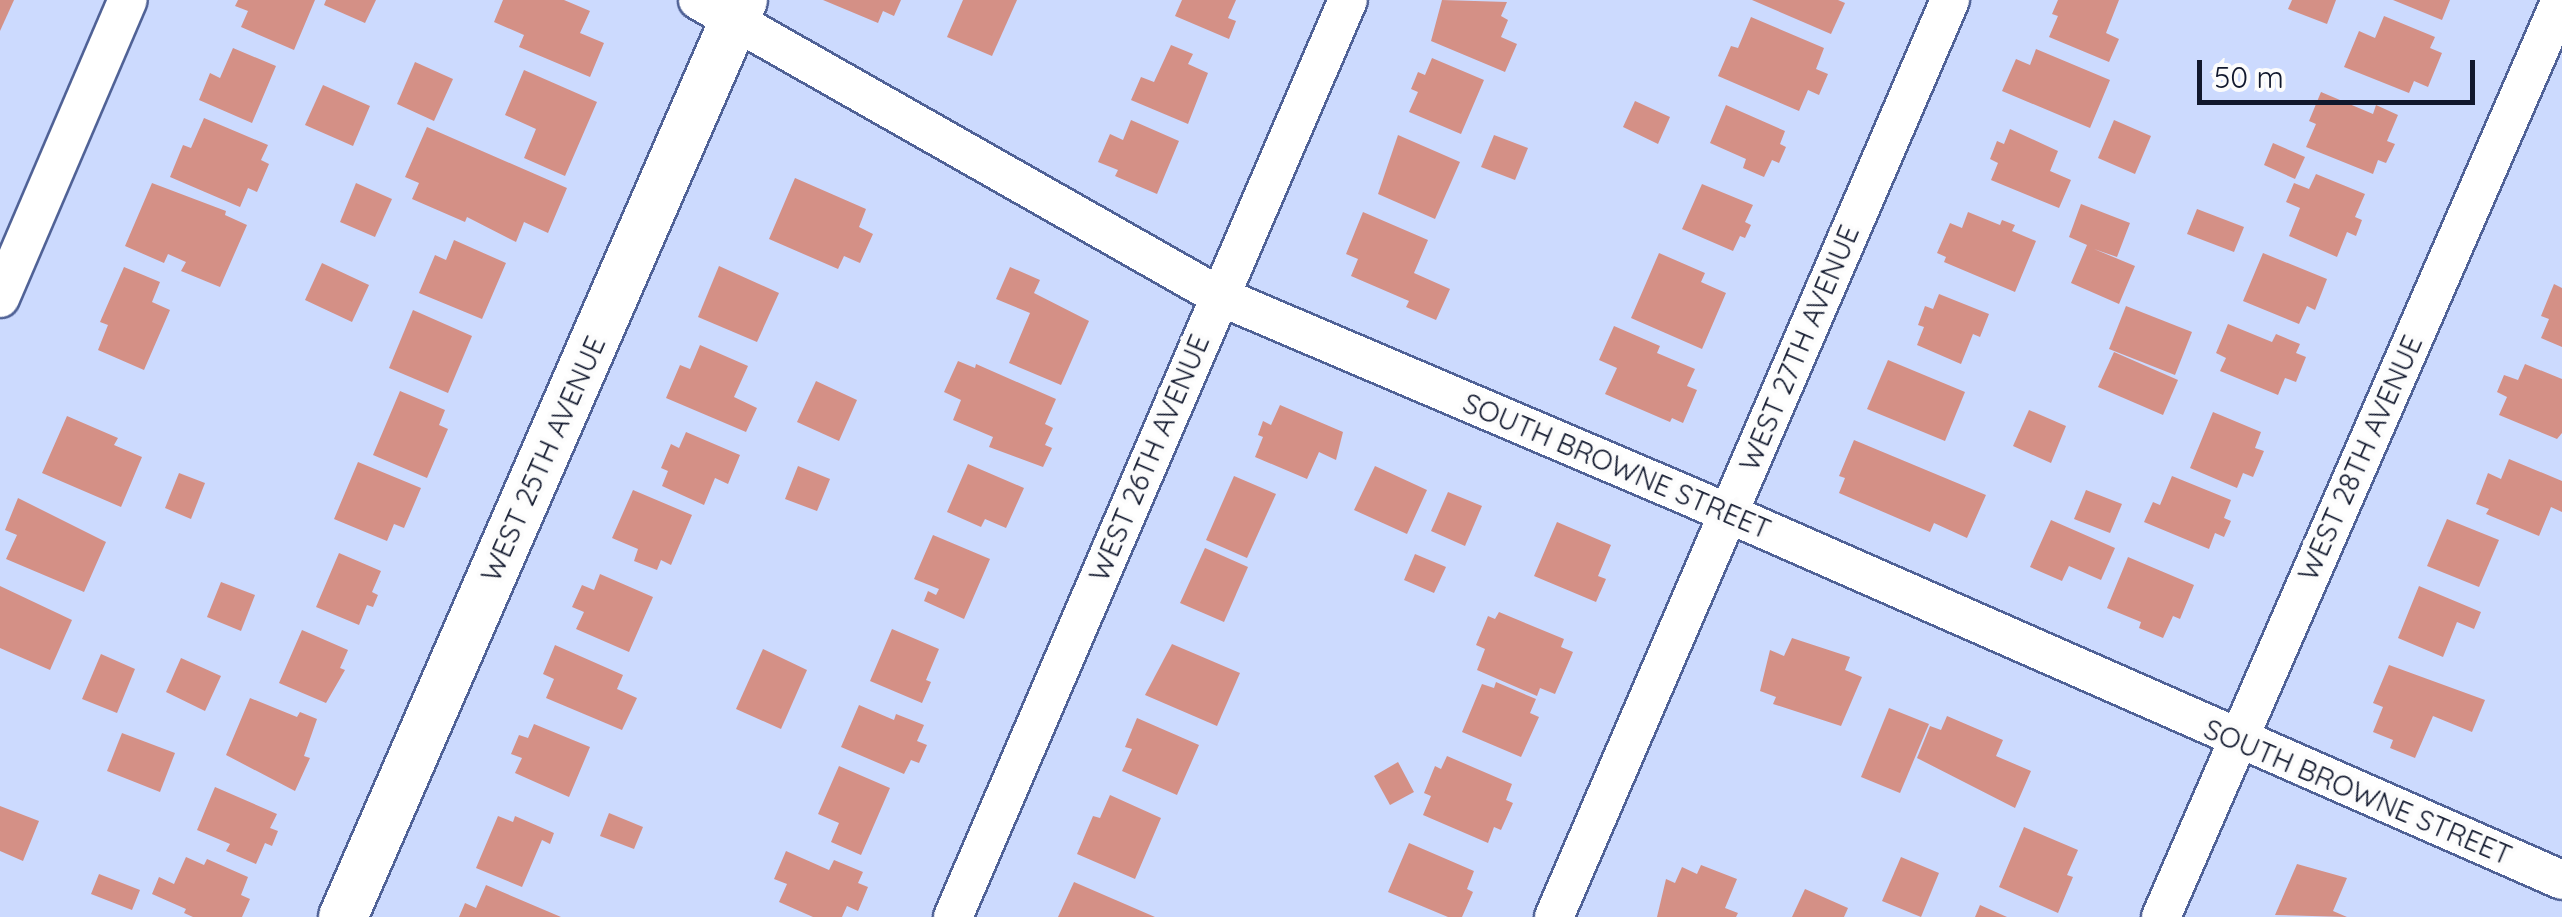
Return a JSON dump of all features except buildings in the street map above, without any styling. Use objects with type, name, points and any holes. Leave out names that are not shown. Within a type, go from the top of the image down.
[{"type":"street","points":[[0,298],[128,0]]},
{"type":"street","name":"WEST 26TH AVENUE","points":[[953,917],[1348,0]]},
{"type":"street","name":"WEST 27TH AVENUE","points":[[1554,917],[1950,0]]},
{"type":"street","name":"WEST 28TH AVENUE","points":[[2161,917],[2560,0]]},
{"type":"street","name":"SOUTH BROWNE STREET","points":[[725,7],[1219,296],[1728,513],[2562,880]]},
{"type":"street","name":"WEST 25TH AVENUE","points":[[342,917],[725,7]]}]
